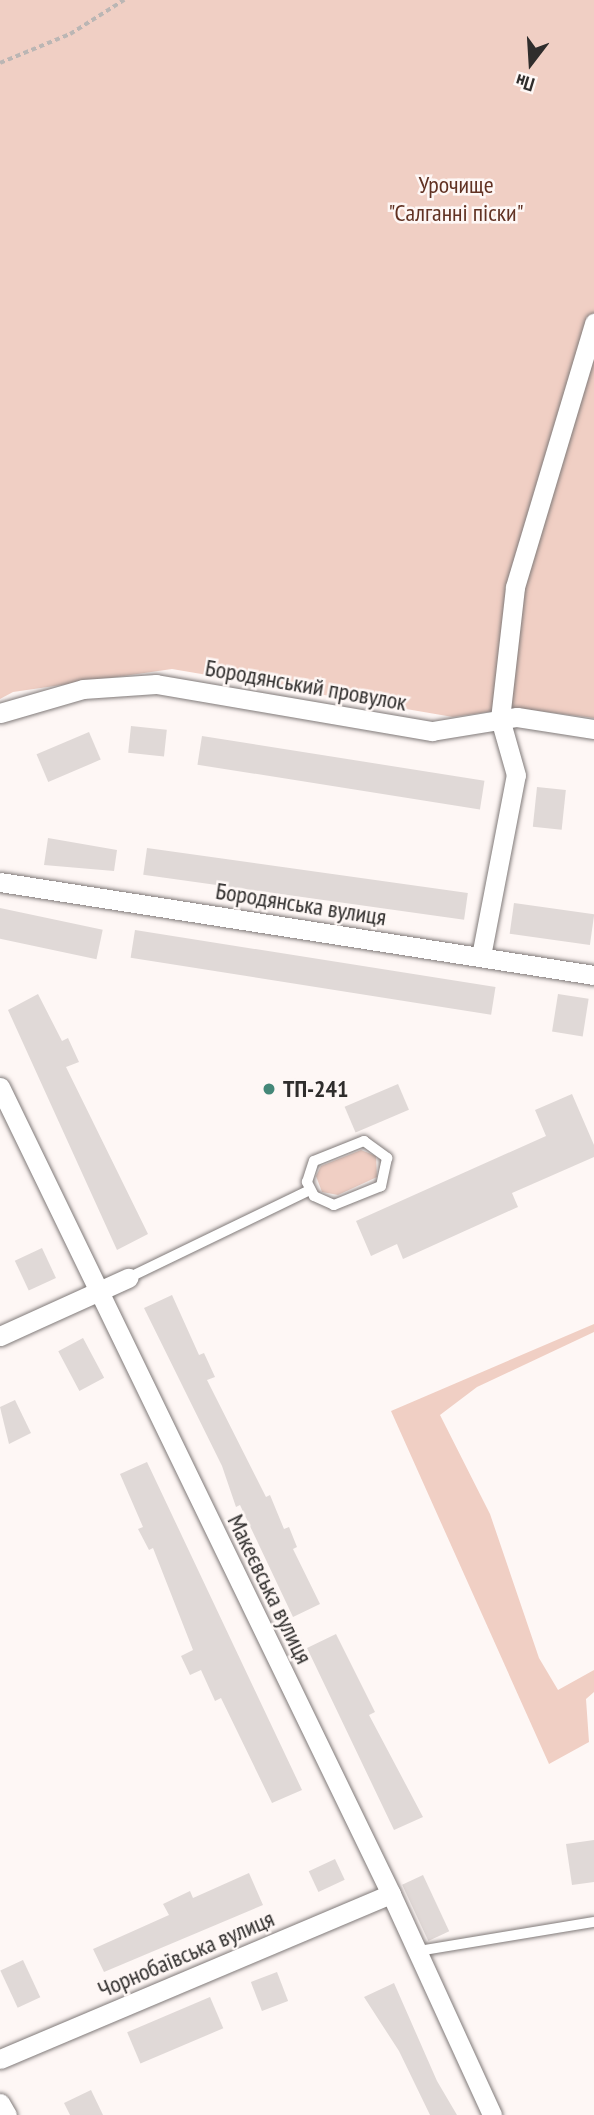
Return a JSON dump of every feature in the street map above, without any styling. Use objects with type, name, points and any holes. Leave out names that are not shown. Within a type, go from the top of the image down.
[{"type":"street","points":[[481,956],[516,775],[500,719],[515,587],[594,323]]},
{"type":"street","name":"Бородянський провулок","points":[[5,710],[83,689],[156,684],[432,730],[500,719],[594,729]]},
{"type":"street","name":"Бородянська вулиця","points":[[0,882],[594,975]]},
{"type":"street","name":"Макеєвська вулиця","points":[[0,1087],[391,1894],[492,2115]]},
{"type":"street","points":[[0,1336],[128,1278]]},
{"type":"street","name":"Чорнобаївська вулиця","points":[[0,2059],[391,1894]]},
{"type":"street","points":[[0,2102],[6,2115]]},
{"type":"lane","points":[[364,1141],[387,1158],[385,1181],[371,1192],[334,1205],[320,1201],[310,1190],[307,1174],[320,1156],[364,1141]]},
{"type":"lane","points":[[128,1278],[310,1190]]},
{"type":"lane","points":[[418,1951],[594,1922]]},
{"type":"path","points":[[0,63],[70,34],[124,0]]},
{"type":"green space","name":"Урочище \"Салганні піски\"","points":[[0,0],[594,0],[594,718],[516,708],[453,717],[172,669],[13,692],[0,699]]},
{"type":"green space","points":[[361,1150],[376,1156],[377,1177],[338,1195],[322,1192],[316,1176],[321,1166]]},
{"type":"green space","points":[[594,1324],[594,1332],[477,1387],[440,1415],[490,1514],[539,1658],[558,1690],[594,1670],[594,1692],[586,1699],[589,1742],[549,1764],[391,1411]]},
{"type":"building","points":[[131,726],[167,730],[164,757],[128,753]]},
{"type":"building","points":[[89,732],[101,760],[48,782],[37,754]]},
{"type":"building","points":[[202,736],[484,781],[480,809],[197,765]]},
{"type":"building","points":[[537,787],[566,790],[562,830],[533,827]]},
{"type":"building","points":[[48,838],[117,850],[114,871],[44,865]]},
{"type":"building","points":[[147,848],[468,893],[464,920],[143,875]]},
{"type":"building","points":[[514,903],[594,914],[590,945],[510,934]]},
{"type":"building","points":[[0,908],[103,930],[96,959],[0,939]]},
{"type":"building","points":[[135,930],[496,987],[491,1015],[131,958]]},
{"type":"building","points":[[38,994],[62,1041],[68,1038],[79,1062],[66,1067],[148,1234],[117,1250],[8,1010]]},
{"type":"building","points":[[558,994],[589,999],[583,1036],[552,1032]]},
{"type":"building","points":[[398,1084],[409,1110],[356,1132],[345,1107]]},
{"type":"building","points":[[572,1094],[594,1145],[594,1157],[512,1193],[518,1207],[403,1259],[397,1244],[371,1256],[356,1221],[546,1136],[535,1110]]},
{"type":"building","points":[[42,1248],[56,1278],[29,1291],[15,1261]]},
{"type":"building","points":[[172,1295],[199,1355],[204,1353],[215,1377],[207,1380],[266,1497],[270,1495],[284,1529],[289,1527],[297,1547],[293,1549],[320,1604],[293,1617],[240,1505],[236,1507],[222,1466],[144,1308]]},
{"type":"building","points":[[83,1338],[104,1378],[79,1391],[58,1351]]},
{"type":"building","points":[[15,1400],[31,1433],[9,1444],[0,1407]]},
{"type":"building","points":[[147,1462],[302,1790],[272,1803],[221,1698],[215,1701],[201,1670],[190,1675],[181,1656],[193,1650],[153,1548],[149,1550],[138,1529],[143,1527],[120,1474]]},
{"type":"building","points":[[336,1634],[375,1712],[369,1715],[423,1817],[394,1830],[307,1648]]},
{"type":"building","points":[[594,1840],[594,1882],[572,1885],[566,1844]]},
{"type":"building","points":[[335,1859],[345,1880],[318,1892],[309,1871]]},
{"type":"building","points":[[249,1873],[263,1905],[104,1972],[93,1949],[169,1915],[163,1904],[190,1891],[193,1898]]},
{"type":"building","points":[[423,1875],[449,1931],[428,1941],[402,1885]]},
{"type":"building","points":[[23,1960],[40,1997],[18,2008],[0,1971]]},
{"type":"building","points":[[277,1972],[288,2001],[262,2011],[251,1982]]},
{"type":"building","points":[[394,1983],[437,2081],[457,2115],[430,2115],[399,2051],[364,1997]]},
{"type":"building","points":[[210,1997],[223,2028],[140,2063],[127,2032]]},
{"type":"building","points":[[91,2090],[103,2115],[70,2115],[64,2103]]},
{"type":"place","name":"ТП-241","points":[[269,1089]]}]
